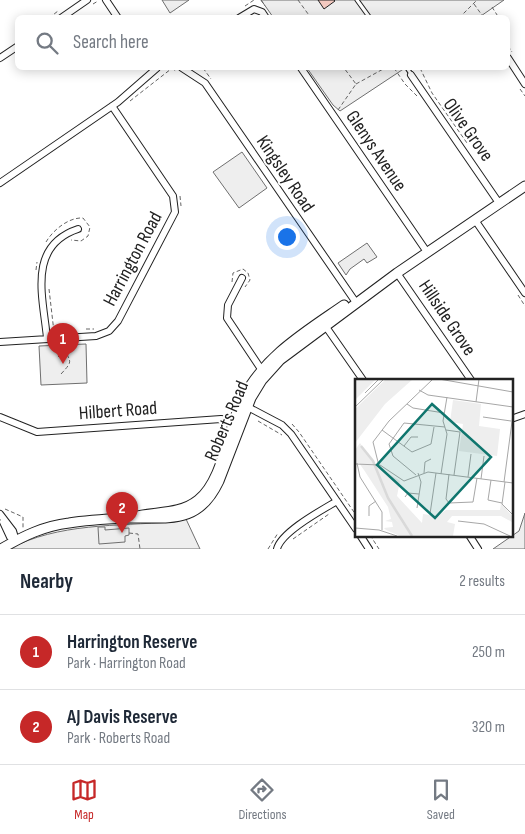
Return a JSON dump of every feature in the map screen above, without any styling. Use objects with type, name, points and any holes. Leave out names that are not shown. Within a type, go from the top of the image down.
[{"type":"street","points":[[65,15],[87,0]]},
{"type":"street","points":[[106,0],[116,15]]},
{"type":"street","points":[[244,15],[254,9],[262,12],[264,15]]},
{"type":"street","points":[[0,58],[15,48]]},
{"type":"street","points":[[510,61],[524,79]]},
{"type":"street","points":[[0,183],[112,106],[155,70]]},
{"type":"street","name":"Kingsley Road","points":[[183,70],[205,83],[355,302]]},
{"type":"street","name":"Glenys Avenue","points":[[301,70],[427,252]]},
{"type":"street","name":"Olive Grove","points":[[411,74],[499,203]]},
{"type":"street","name":"Harrington Road","points":[[0,342],[47,335],[101,335],[113,328],[174,212],[175,202],[172,193],[112,106]]},
{"type":"street","name":"Roberts Road","points":[[1,549],[28,529],[69,523],[129,518],[144,520],[173,519],[188,514],[206,502],[220,482],[237,421],[244,405],[264,373],[323,323],[525,186]]},
{"type":"street","points":[[475,220],[525,293]]},
{"type":"street","points":[[47,335],[42,279],[46,255],[58,239],[78,229]]},
{"type":"street","name":"Hillside Grove","points":[[398,273],[470,379]]},
{"type":"street","points":[[242,278],[228,306],[227,318],[264,373]]},
{"type":"street","points":[[323,323],[362,379]]},
{"type":"street","points":[[244,405],[282,426],[291,434],[334,502],[355,528]]},
{"type":"street","points":[[512,419],[525,414]]},
{"type":"street","name":"Hilbert Road","points":[[0,417],[37,432],[237,421]]},
{"type":"street","points":[[277,549],[283,539],[292,531],[334,502]]},
{"type":"street","points":[[0,516],[14,538]]},
{"type":"street","points":[[361,536],[369,549]]},
{"type":"street","points":[[470,536],[478,549]]},
{"type":"street","name":"Roberts Road","points":[[0,542],[14,538]]},
{"type":"lane","points":[[356,0],[368,15]]},
{"type":"lane","points":[[408,70],[411,74]]},
{"type":"path","points":[[298,0],[308,15]]},
{"type":"path","points":[[462,15],[477,0]]},
{"type":"path","points":[[473,3],[482,15]]},
{"type":"path","points":[[492,7],[497,15]]},
{"type":"path","points":[[129,102],[169,70]]},
{"type":"path","points":[[346,70],[356,84]]},
{"type":"path","points":[[332,104],[338,111],[356,84],[364,82],[382,70]]},
{"type":"path","points":[[398,73],[402,70]]},
{"type":"path","points":[[421,70],[432,92],[470,147]]},
{"type":"path","points":[[179,192],[182,201],[181,210]]},
{"type":"path","points":[[45,245],[62,225],[73,219],[83,218],[90,226],[88,236],[81,241],[65,241]]},
{"type":"path","points":[[36,272],[38,258]]},
{"type":"path","points":[[232,285],[233,272],[243,269],[248,273],[250,280],[243,288]]},
{"type":"path","points":[[47,335],[54,332],[49,288]]},
{"type":"path","points":[[81,330],[99,328]]},
{"type":"path","points":[[61,374],[70,364],[70,357],[64,345]]},
{"type":"path","points":[[58,357],[65,350]]},
{"type":"path","points":[[256,412],[253,418],[283,436]]},
{"type":"path","points":[[290,541],[335,510],[334,502]]},
{"type":"path","points":[[0,507],[23,517],[28,529]]},
{"type":"path","points":[[129,533],[138,534],[140,549]]},
{"type":"path","points":[[371,536],[380,549]]},
{"type":"shaded area","points":[[162,0],[189,0],[170,13]]},
{"type":"shaded area","points":[[261,0],[504,0],[482,15],[272,15]]},
{"type":"shaded area","points":[[308,70],[402,70],[340,111],[333,105]]},
{"type":"shaded area","points":[[242,152],[267,188],[239,208],[213,172]]},
{"type":"shaded area","points":[[367,243],[377,257],[367,263],[364,259],[350,269],[346,275],[338,263]]},
{"type":"shaded area","points":[[86,344],[87,383],[41,385],[39,346]]},
{"type":"shaded area","points":[[525,513],[525,549],[493,549],[512,536],[519,531]]},
{"type":"shaded area","points":[[186,519],[200,549],[9,549],[47,534],[68,530],[109,525],[172,522]]},
{"type":"shaded area","points":[[98,527],[105,527],[105,530],[129,528],[129,535],[125,536],[125,542],[99,544]]},
{"type":"building","points":[[318,0],[334,0],[335,1],[324,9]]},
{"type":"place","name":"Harrington Reserve","points":[[63,364]]},
{"type":"place","name":"AJ Davis Reserve","points":[[122,533]]}]
